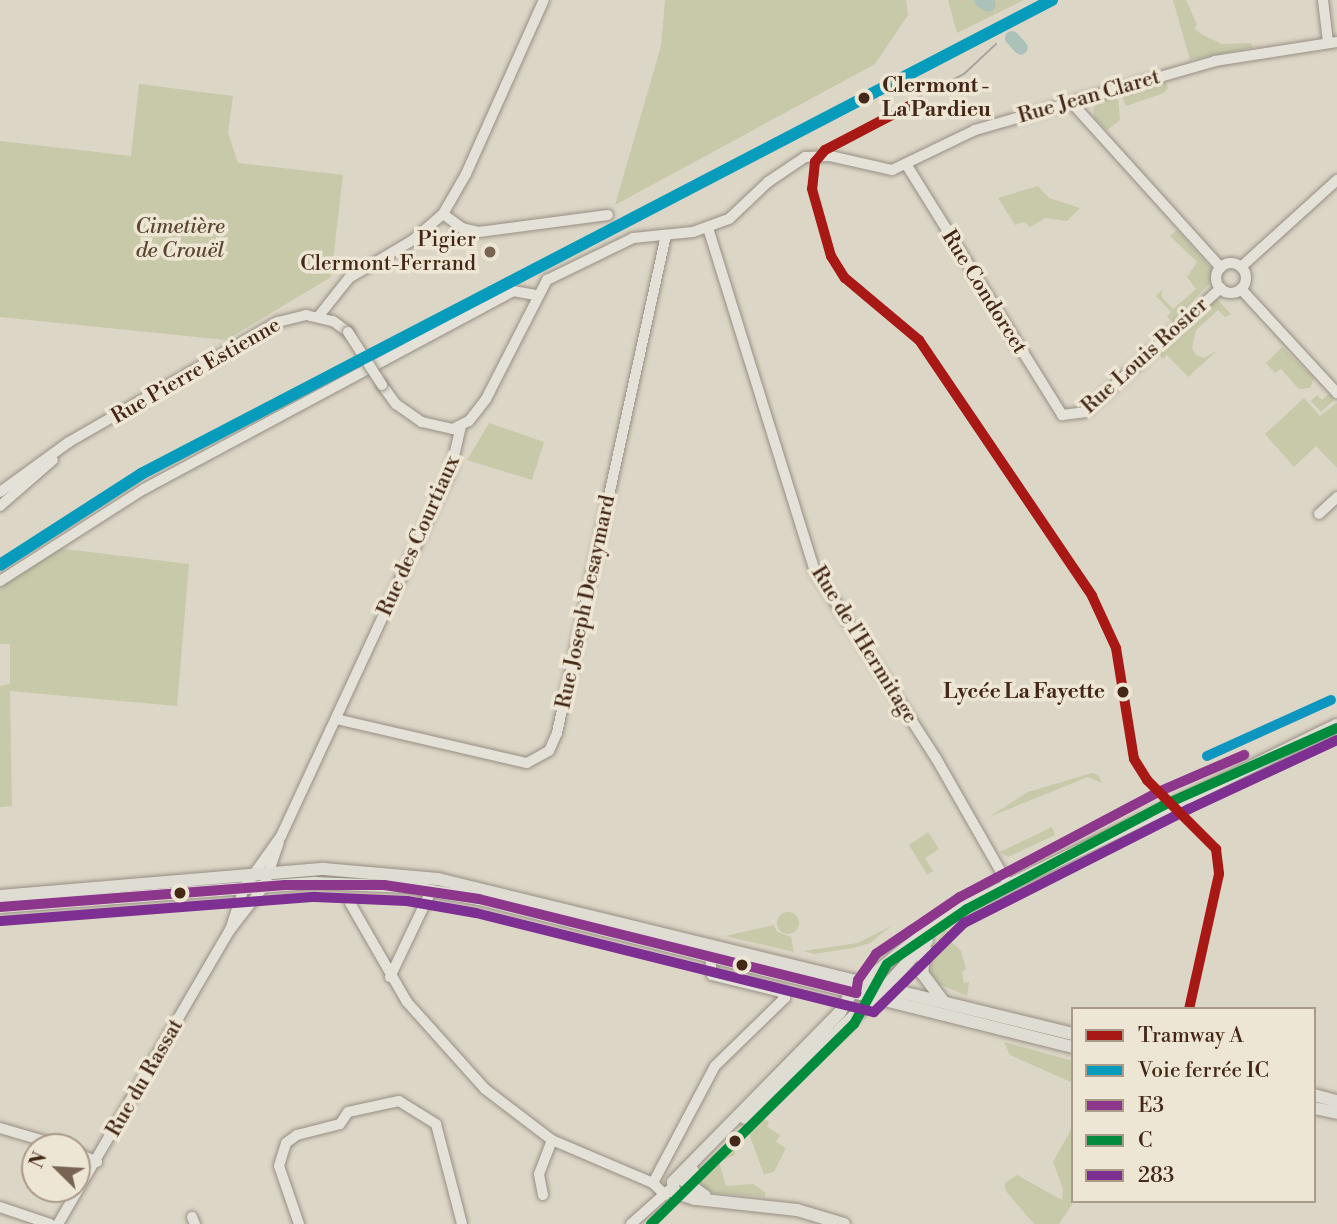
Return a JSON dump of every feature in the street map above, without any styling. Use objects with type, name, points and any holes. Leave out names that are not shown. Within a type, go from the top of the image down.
[{"type":"main road","points":[[844,1224],[797,1210],[678,1194],[674,1187],[676,1176],[840,1012],[852,992],[956,912],[1149,816],[1183,796],[1337,725]]},
{"type":"main road","points":[[0,896],[253,874],[356,870],[460,882],[1071,1034]]},
{"type":"main road","points":[[0,907],[221,889],[350,883],[432,891],[1071,1047]]},
{"type":"main road","points":[[674,1187],[886,986],[956,912]]},
{"type":"main road","points":[[929,940],[921,957],[922,973],[944,1002]]},
{"type":"main road","points":[[1316,1096],[1337,1101]]},
{"type":"main road","points":[[1316,1108],[1337,1113]]},
{"type":"street","points":[[461,426],[445,428],[422,422],[396,404],[348,332],[318,317],[349,278],[413,240],[443,214],[466,174],[544,0]]},
{"type":"street","points":[[1323,0],[1332,42]]},
{"type":"street","name":"Rue Jean Claret","points":[[708,228],[744,208],[768,182],[805,158],[830,156],[883,170],[906,164],[975,130],[1215,61],[1332,42]]},
{"type":"street","points":[[1072,103],[1221,268]]},
{"type":"street","name":"Rue Condorcet","points":[[906,164],[1057,411],[1067,416]]},
{"type":"street","points":[[1241,267],[1337,180]]},
{"type":"street","points":[[443,214],[462,228],[479,232],[608,215]]},
{"type":"street","name":"Rue des Courtiaux","points":[[244,888],[281,836],[336,719],[451,469],[461,426],[486,399],[536,295],[547,279],[633,238],[708,228]]},
{"type":"street","name":"Rue de l'Hermitage","points":[[708,228],[814,569],[936,758],[1008,884]]},
{"type":"street","name":"Rue Joseph Desaymard","points":[[336,719],[527,763],[549,751],[560,720],[666,235]]},
{"type":"street","points":[[1231,263],[1241,267],[1246,281],[1241,289],[1230,293],[1220,288],[1217,278],[1221,268],[1231,263]]},
{"type":"street","name":"Rue Louis Rosier","points":[[1067,416],[1085,412],[1220,288]]},
{"type":"street","points":[[1241,289],[1337,393]]},
{"type":"street","points":[[0,581],[144,489],[513,291],[536,295]]},
{"type":"street","name":"Rue Pierre Estienne","points":[[0,492],[77,440],[275,324],[294,317],[318,317]]},
{"type":"street","name":"Rue Pierre Estienne","points":[[0,506],[77,440]]},
{"type":"street","points":[[1319,514],[1337,497]]},
{"type":"street","points":[[270,873],[281,836]]},
{"type":"street","points":[[277,854],[291,872]]},
{"type":"street","name":"Rue du Rassat","points":[[58,1224],[97,1162],[230,930],[264,887],[270,873]]},
{"type":"street","name":"Rue du Rassat","points":[[230,930],[244,888]]},
{"type":"street","points":[[221,889],[236,912]]},
{"type":"street","points":[[390,977],[432,891]]},
{"type":"street","points":[[350,903],[390,977],[485,1089],[552,1140],[653,1183],[674,1187]]},
{"type":"street","points":[[653,1183],[715,1066],[785,998],[780,992],[712,975],[710,957]]},
{"type":"street","points":[[299,1224],[279,1166],[286,1143],[297,1135],[340,1124],[348,1112],[399,1101],[436,1124],[462,1224]]},
{"type":"street","points":[[0,1128],[21,1134]]},
{"type":"street","points":[[543,1195],[539,1174],[552,1140]]},
{"type":"street","points":[[91,1159],[97,1162]]},
{"type":"street","points":[[631,1224],[674,1187]]},
{"type":"street","points":[[0,1207],[50,1224]]},
{"type":"green space","points":[[665,0],[906,0],[908,15],[875,64],[615,205],[661,46]]},
{"type":"green space","points":[[948,0],[1024,0],[957,33]]},
{"type":"green space","points":[[1173,0],[1186,0],[1197,25],[1194,28],[1201,34],[1222,44],[1250,43],[1254,47],[1190,60]]},
{"type":"green space","points":[[1165,81],[1168,88],[1164,93],[1126,106],[1121,93]]},
{"type":"green space","name":"Cimetière de Crouël","points":[[139,84],[233,96],[228,133],[238,163],[343,175],[331,277],[226,340],[0,317],[0,141],[131,156]]},
{"type":"green space","points":[[1118,96],[1120,120],[1107,130],[1095,119],[1093,108],[1105,98]]},
{"type":"green space","points":[[1038,186],[1049,198],[1080,208],[1067,221],[1046,218],[1030,227],[1024,222],[1015,225],[998,198]]},
{"type":"green space","points":[[1177,230],[1211,268],[1211,282],[1172,322],[1167,316],[1171,312],[1156,296],[1163,289],[1161,296],[1173,309],[1196,289],[1187,277],[1197,262],[1170,236]]},
{"type":"green space","points":[[1216,298],[1231,314],[1225,317],[1218,310],[1196,330],[1192,348],[1196,355],[1204,358],[1218,350],[1188,377],[1167,355],[1163,359],[1158,354]]},
{"type":"green space","points":[[1282,347],[1314,378],[1310,388],[1299,389],[1281,369],[1275,373],[1266,363]]},
{"type":"green space","points":[[1329,394],[1334,400],[1321,412],[1311,401],[1317,395],[1322,400]]},
{"type":"green space","points":[[1304,398],[1320,416],[1337,403],[1337,468],[1316,446],[1294,467],[1265,434]]},
{"type":"green space","points":[[489,423],[544,442],[532,480],[467,460]]},
{"type":"green space","points":[[56,548],[189,564],[177,706],[10,691],[12,806],[0,807],[0,686],[10,684],[10,644],[0,644],[0,588]]},
{"type":"green space","points":[[1092,773],[1098,775],[1102,783],[1088,777],[989,817],[1028,792]]},
{"type":"green space","points":[[1052,827],[1055,835],[1008,857],[1000,852]]},
{"type":"green space","points":[[928,832],[939,849],[925,858],[933,871],[927,875],[909,845]]},
{"type":"green space","points":[[788,912],[796,915],[799,923],[796,931],[788,934],[780,931],[777,923],[780,915]]},
{"type":"green space","points":[[774,925],[777,932],[791,937],[794,952],[725,936]]},
{"type":"green space","points":[[891,926],[870,943],[853,948],[814,954],[803,951],[858,943]]},
{"type":"green space","points":[[944,930],[954,933],[949,940],[961,951],[966,969],[962,972],[964,983],[969,982],[967,996],[939,984],[931,974],[930,953]]},
{"type":"green space","points":[[1004,1042],[1071,1060],[1071,1082],[1010,1055]]},
{"type":"green space","points":[[758,1115],[769,1122],[767,1127],[780,1135],[776,1142],[786,1148],[774,1172],[764,1174],[748,1131],[743,1130]]},
{"type":"green space","points":[[1071,1130],[1073,1203],[1059,1224],[1034,1224],[1005,1190],[1005,1183],[1017,1175],[1062,1200],[1063,1189],[1053,1162]]},
{"type":"green space","points":[[730,1141],[735,1145],[735,1155],[719,1162],[726,1186],[753,1184],[766,1193],[764,1197],[714,1193],[698,1185],[699,1174]]},
{"type":"waterway","points":[[981,0],[989,5]]},
{"type":"waterway","points":[[1012,38],[1021,48]]},
{"type":"tram line","points":[[893,110],[964,74],[996,44]]},
{"type":"tram line","name":"A","points":[[915,103],[825,150],[815,162],[812,189],[831,256],[845,278],[919,340],[1092,596],[1116,648],[1134,759],[1147,780],[1216,849],[1219,874],[1189,1007]]},
{"type":"tram line","points":[[922,344],[923,351]]},
{"type":"rail line","name":"IC","points":[[0,565],[141,474],[1052,0]]},
{"type":"transit line","points":[[1207,756],[1331,700]]},
{"type":"transit line","name":"C","points":[[651,1224],[854,1024],[887,964],[967,909],[1164,805],[1337,728]]},
{"type":"transit line","name":"283","points":[[1,921],[315,897],[407,901],[476,913],[874,1012],[964,923],[1189,809],[1337,740]]},
{"type":"transit line","name":"E3","points":[[0,907],[285,885],[384,885],[479,899],[856,993],[858,980],[876,954],[960,897],[1158,792],[1244,755]]},
{"type":"place","name":"Clermont - La Pardieu","points":[[864,98]]},
{"type":"place","name":"Pigier Clermont-Ferrand","points":[[490,252]]},
{"type":"place","name":"Lycée La Fayette","points":[[1123,692]]}]
